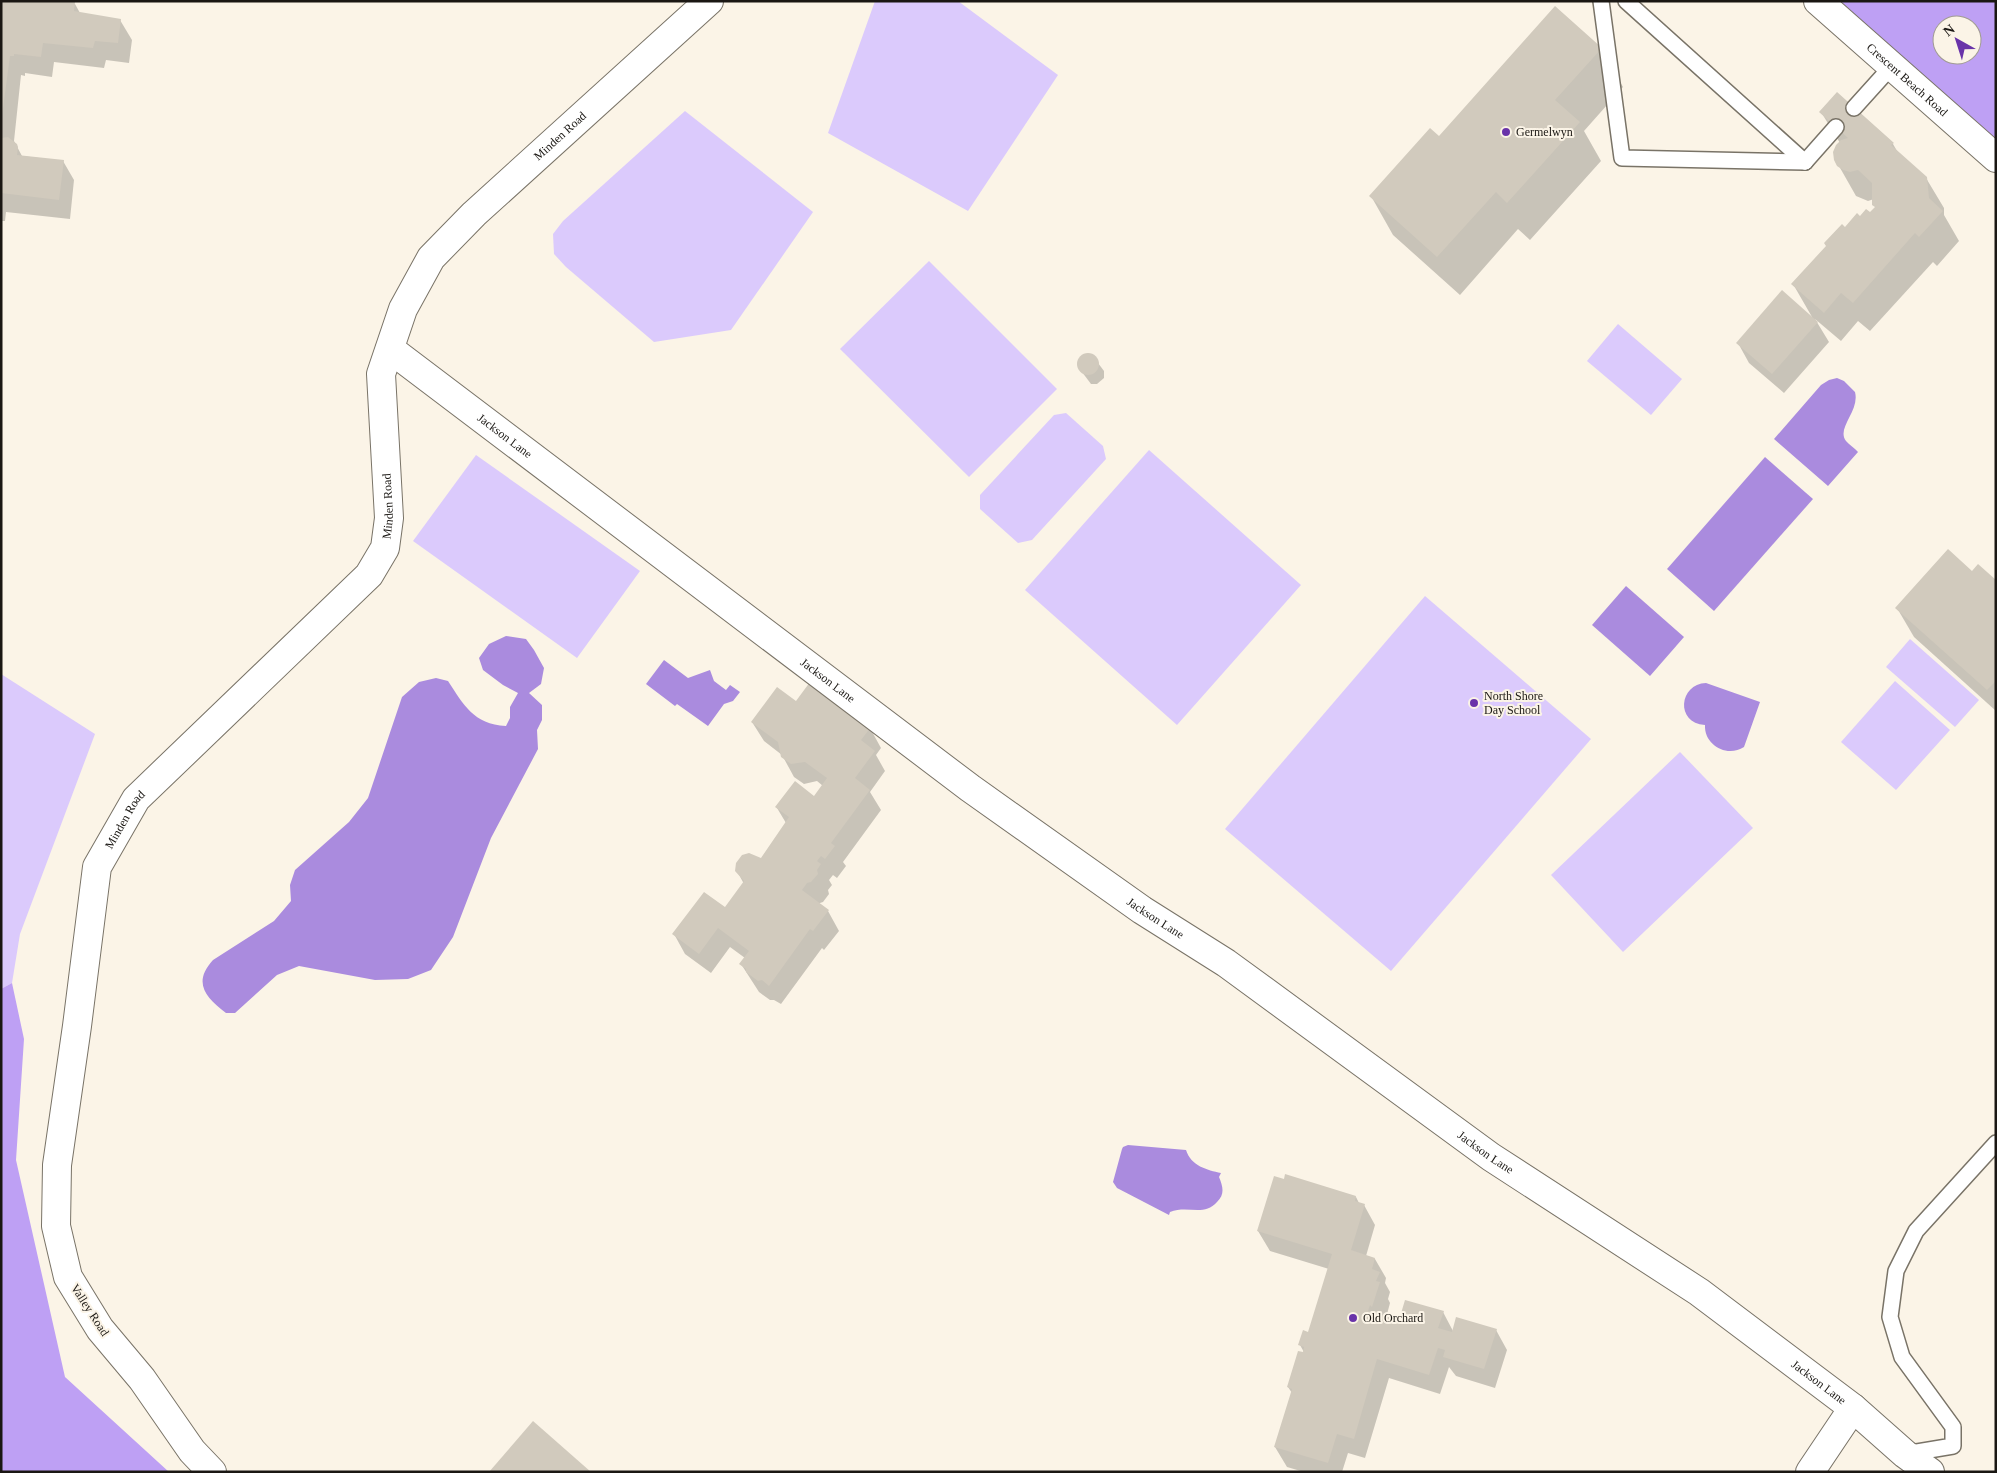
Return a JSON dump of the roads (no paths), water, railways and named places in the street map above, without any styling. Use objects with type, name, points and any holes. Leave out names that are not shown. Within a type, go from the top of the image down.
[{"type":"street","name":"Minden Road","points":[[78,1026],[97,867],[136,799],[369,575],[385,548],[389,518],[382,374],[403,310],[431,258],[474,214],[709,1]]},
{"type":"street","name":"Crescent Beach Road","points":[[1818,1],[1996,158]]},
{"type":"street","name":"Jackson Lane","points":[[390,349],[970,788],[1142,910],[1226,963],[1491,1156],[1699,1292],[1853,1408],[1905,1454],[1930,1472]]},
{"type":"street","name":"Valley Road","points":[[78,1026],[57,1165],[56,1226],[68,1277],[100,1329],[142,1379],[192,1451],[212,1472]]},
{"type":"street","points":[[1810,1472],[1853,1408]]},
{"type":"lane","points":[[1601,1],[1622,158],[1805,162],[1836,127]]},
{"type":"lane","points":[[1626,1],[1805,162]]},
{"type":"lane","points":[[1854,108],[1891,67]]},
{"type":"lane","points":[[1905,1454],[1953,1446],[1952,1427],[1902,1357],[1890,1317],[1896,1271],[1916,1231],[1996,1143]]},
{"type":"place","name":"Germelwyn","points":[[1506,132]]},
{"type":"place","name":"North Shore Day School","points":[[1474,703]]},
{"type":"place","name":"Old Orchard","points":[[1353,1318]]}]
